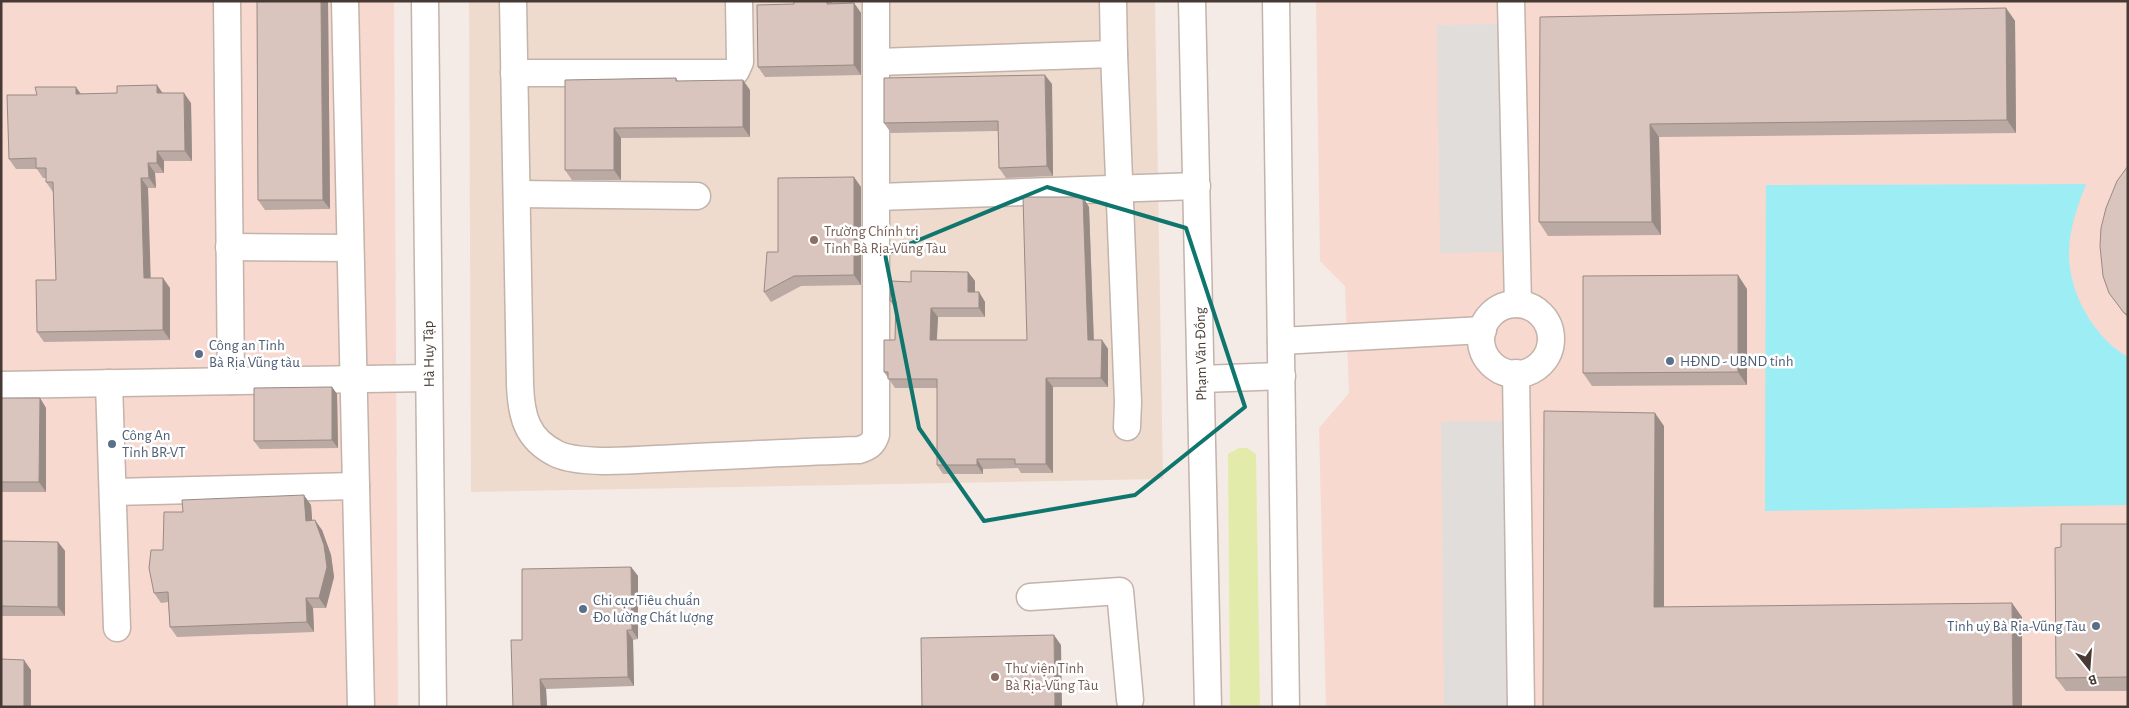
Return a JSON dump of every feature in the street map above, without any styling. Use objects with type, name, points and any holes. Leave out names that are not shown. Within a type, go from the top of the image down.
[{"type":"street","points":[[227,1],[231,381]]},
{"type":"street","points":[[345,1],[361,707]]},
{"type":"street","name":"Hà Huy Tập","points":[[425,1],[434,707]]},
{"type":"street","points":[[513,1],[522,416],[537,439],[555,453],[568,458],[610,461],[860,450],[868,448],[874,442],[876,435],[876,1]]},
{"type":"street","points":[[514,73],[731,74],[736,71],[740,62],[739,1]]},
{"type":"street","points":[[1113,1],[1128,402],[1127,427]]},
{"type":"street","name":"Phạm Văn Đồng","points":[[1192,1],[1208,707]]},
{"type":"street","points":[[1276,1],[1286,707]]},
{"type":"street","points":[[1511,1],[1518,304]]},
{"type":"street","points":[[877,62],[1114,54]]},
{"type":"street","points":[[877,197],[1197,186]]},
{"type":"street","points":[[517,194],[697,196]]},
{"type":"street","points":[[230,247],[350,248]]},
{"type":"street","points":[[1518,304],[1538,311],[1545,318],[1551,339],[1549,350],[1544,360],[1535,368],[1524,373],[1502,371],[1492,364],[1485,355],[1481,344],[1484,324],[1490,315],[1508,305],[1518,304]]},
{"type":"street","points":[[1281,341],[1483,330]]},
{"type":"street","points":[[1516,373],[1521,707]]},
{"type":"street","points":[[1202,379],[1282,376]]},
{"type":"street","points":[[1,384],[429,378]]},
{"type":"street","points":[[109,383],[117,628]]},
{"type":"street","points":[[112,492],[356,486]]},
{"type":"street","points":[[1030,597],[1120,591],[1127,704]]},
{"type":"highlighted area","points":[[1047,187],[1186,228],[1245,407],[1135,495],[984,521],[919,428],[885,254]]},
{"type":"shaded area","name":"Công an Tỉnh Bà Rịa Vũng tàu","points":[[1,1],[394,1],[398,707],[1,707]]},
{"type":"shaded area","name":"Trường Chính trị Tỉnh Bà Rịa-Vũng Tàu","points":[[469,1],[1155,1],[1163,479],[471,492]]},
{"type":"shaded area","points":[[1316,1],[2128,1],[2128,707],[1326,707],[1319,428],[1349,393],[1345,286],[1320,261]]},
{"type":"shaded area","points":[[1500,24],[1503,252],[1440,253],[1437,25]]},
{"type":"shaded area","points":[[1504,421],[1507,707],[1444,707],[1441,422]]},
{"type":"green space","points":[[1239,448],[1247,448],[1256,454],[1260,707],[1230,707],[1228,454]]},
{"type":"water","points":[[2086,184],[2076,211],[2069,258],[2074,287],[2087,315],[2105,339],[2128,357],[2128,505],[1765,511],[1766,185]]},
{"type":"building","points":[[257,1],[321,1],[323,200],[258,200]]},
{"type":"building","points":[[794,1],[827,1],[827,4],[854,3],[854,65],[758,67],[757,5],[794,4]]},
{"type":"building","points":[[2006,8],[2007,120],[1650,124],[1652,222],[1539,222],[1540,17]]},
{"type":"building","points":[[1045,75],[1047,166],[999,168],[998,121],[884,123],[884,78]]},
{"type":"building","points":[[676,78],[676,81],[743,80],[743,127],[614,128],[614,170],[565,170],[565,80]]},
{"type":"building","points":[[157,85],[157,93],[184,93],[185,151],[157,151],[157,163],[148,163],[149,178],[141,178],[144,278],[163,278],[163,330],[37,332],[36,280],[56,280],[53,182],[46,182],[46,168],[36,168],[36,158],[9,159],[7,95],[37,95],[35,87],[76,87],[76,94],[117,93],[117,86]]},
{"type":"building","points":[[2128,166],[2128,315],[2124,313],[2109,293],[2103,276],[2100,246],[2101,228],[2106,208],[2117,181]]},
{"type":"building","points":[[854,177],[854,275],[794,276],[764,292],[767,252],[778,252],[778,178]]},
{"type":"building","points":[[1023,197],[1083,197],[1088,340],[1102,340],[1101,378],[1046,378],[1046,464],[1015,464],[1015,459],[977,459],[977,465],[937,465],[937,379],[888,379],[888,372],[884,372],[884,340],[895,340],[896,301],[890,301],[891,281],[911,282],[911,271],[968,272],[968,292],[979,292],[979,308],[931,308],[930,340],[1027,340]]},
{"type":"building","name":"HĐND - UBND tỉnh","points":[[1738,275],[1738,372],[1583,373],[1583,276]]},
{"type":"building","points":[[332,387],[332,440],[254,441],[254,388]]},
{"type":"building","points":[[1,398],[40,398],[39,482],[1,482]]},
{"type":"building","points":[[1544,411],[1655,413],[1654,607],[2012,603],[2013,707],[1543,707]]},
{"type":"building","points":[[304,495],[306,521],[315,520],[324,545],[327,567],[319,598],[306,598],[307,622],[170,627],[168,592],[154,593],[149,568],[151,550],[163,550],[164,512],[183,512],[182,500]]},
{"type":"building","name":"Tỉnh uỷ Bà Rịa-Vũng Tàu","points":[[2061,524],[2128,524],[2128,677],[2056,678],[2055,548],[2061,547]]},
{"type":"building","points":[[1,541],[58,542],[58,607],[1,606]]},
{"type":"building","points":[[631,567],[632,630],[627,630],[628,677],[540,679],[541,707],[513,707],[511,640],[522,640],[522,569]]},
{"type":"building","name":"Thư viện Tỉnh Bà Rịa-Vũng Tàu","points":[[1054,635],[1055,707],[922,707],[921,638]]},
{"type":"building","points":[[1,659],[24,660],[24,707],[1,707]]},
{"type":"place","name":"Trường Chính trị Tỉnh Bà Rịa-Vũng Tàu","points":[[814,240]]},
{"type":"place","name":"Công an Tỉnh Bà Rịa Vũng tàu","points":[[199,354]]},
{"type":"place","name":"HĐND - UBND tỉnh","points":[[1670,361]]},
{"type":"place","name":"Công An Tỉnh BR-VT","points":[[112,444]]},
{"type":"place","name":"Chi cục Tiêu chuẩn Đo lường Chất lượng","points":[[583,609]]},
{"type":"place","name":"Tỉnh uỷ Bà Rịa-Vũng Tàu","points":[[2096,626]]},
{"type":"place","name":"Thư viện Tỉnh Bà Rịa-Vũng Tàu","points":[[995,677]]}]
